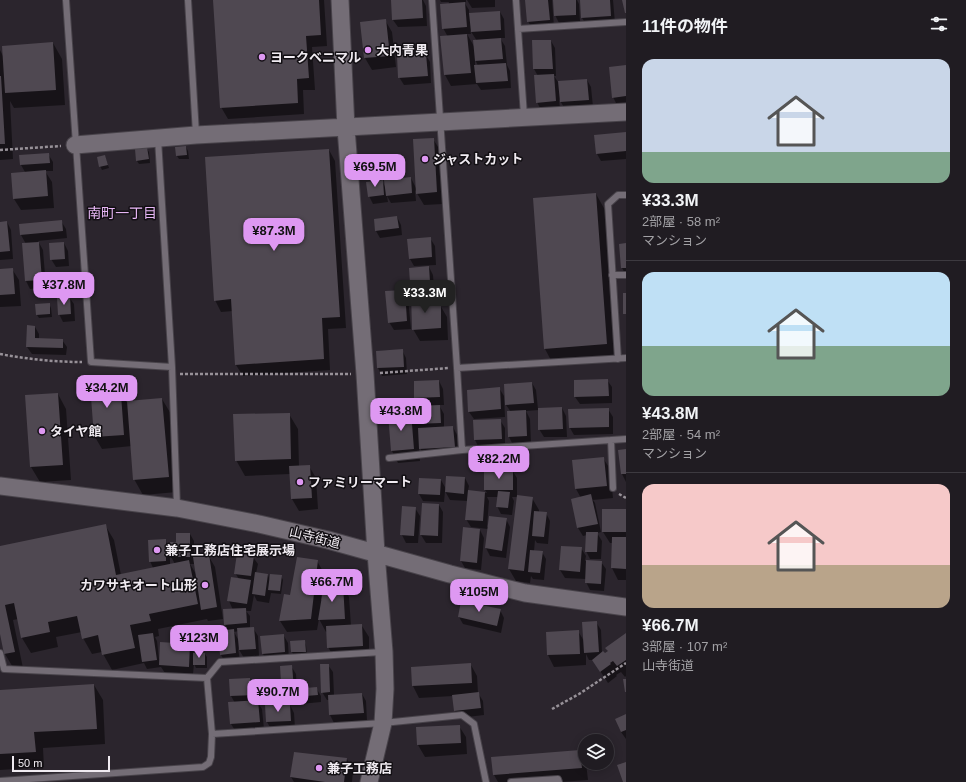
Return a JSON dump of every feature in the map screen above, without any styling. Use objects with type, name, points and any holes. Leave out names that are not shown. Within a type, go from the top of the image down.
[{"type":"street","points":[[340,0],[346,128],[384,652],[384,723],[370,782]]},
{"type":"street","points":[[75,145],[196,135],[440,123],[524,117],[612,114],[626,112]]},
{"type":"street","name":"山寺街道","points":[[0,486],[178,508],[259,524],[328,540],[525,593],[626,607]]},
{"type":"lane","points":[[66,0],[91,362],[172,371]]},
{"type":"lane","points":[[188,0],[196,135]]},
{"type":"lane","points":[[432,0],[462,450]]},
{"type":"lane","points":[[516,0],[524,117]]},
{"type":"lane","points":[[518,29],[626,22]]},
{"type":"lane","points":[[158,138],[172,371],[178,508]]},
{"type":"lane","points":[[618,359],[608,204],[618,195],[626,195]]},
{"type":"lane","points":[[612,276],[626,275]]},
{"type":"lane","points":[[457,368],[626,358]]},
{"type":"lane","points":[[389,458],[462,450],[626,439]]},
{"type":"lane","points":[[611,440],[613,488]]},
{"type":"lane","points":[[0,781],[204,767],[209,763],[211,757],[212,734],[207,678],[220,662],[384,652]]},
{"type":"lane","points":[[0,653],[4,669],[207,678]]},
{"type":"lane","points":[[212,734],[384,723],[462,715],[474,724],[486,782]]},
{"type":"lane","points":[[511,782],[558,779],[559,782]]},
{"type":"path","points":[[0,150],[75,145]]},
{"type":"path","points":[[0,354],[64,362],[91,362]]},
{"type":"path","points":[[172,371],[365,374],[457,368]]},
{"type":"path","points":[[552,709],[579,694],[626,663]]},
{"type":"building","name":"ヨークベニマル","points":[[213,0],[319,0],[321,35],[306,36],[309,78],[297,79],[298,103],[220,108]]},
{"type":"building","points":[[391,0],[422,0],[423,18],[392,20]]},
{"type":"building","points":[[525,0],[548,0],[550,20],[527,22]]},
{"type":"building","points":[[553,0],[576,0],[576,15],[554,16]]},
{"type":"building","points":[[580,0],[610,0],[611,16],[581,18]]},
{"type":"building","points":[[622,0],[626,0],[626,13],[625,13]]},
{"type":"building","points":[[465,2],[467,27],[442,29],[440,4]]},
{"type":"building","points":[[500,11],[501,30],[471,32],[469,13]]},
{"type":"building","points":[[386,19],[390,56],[364,58],[360,22]]},
{"type":"building","points":[[467,34],[471,73],[444,75],[440,36]]},
{"type":"building","points":[[501,38],[503,59],[475,61],[473,40]]},
{"type":"building","points":[[532,40],[551,40],[553,69],[533,69]]},
{"type":"building","points":[[53,42],[56,90],[5,93],[2,46]]},
{"type":"building","points":[[426,54],[428,76],[398,78],[397,55]]},
{"type":"building","points":[[506,63],[508,81],[476,83],[474,65]]},
{"type":"building","points":[[626,65],[626,96],[612,98],[609,67]]},
{"type":"building","points":[[554,74],[556,101],[536,103],[534,75]]},
{"type":"building","points":[[1,76],[5,144],[0,144]]},
{"type":"building","points":[[587,79],[589,100],[560,102],[558,81]]},
{"type":"building","points":[[626,132],[626,151],[596,154],[594,135]]},
{"type":"building","points":[[434,138],[437,192],[416,194],[413,139]]},
{"type":"building","points":[[186,146],[187,155],[176,156],[175,147]]},
{"type":"building","points":[[147,147],[149,159],[136,161],[135,149]]},
{"type":"building","points":[[329,149],[340,317],[322,318],[324,359],[235,365],[231,299],[214,301],[205,157]]},
{"type":"building","points":[[49,153],[50,163],[20,165],[19,155]]},
{"type":"building","points":[[105,155],[108,165],[99,167],[97,157]]},
{"type":"building","points":[[46,170],[48,196],[13,199],[11,173]]},
{"type":"building","points":[[411,177],[412,193],[386,196],[384,180]]},
{"type":"building","points":[[383,180],[384,195],[368,197],[366,182]]},
{"type":"building","points":[[596,193],[607,344],[544,349],[533,198]]},
{"type":"building","points":[[397,216],[399,228],[375,231],[374,219]]},
{"type":"building","points":[[62,220],[63,231],[20,235],[19,224]]},
{"type":"building","points":[[7,221],[10,251],[0,252],[0,222]]},
{"type":"building","points":[[431,237],[432,257],[409,259],[407,239]]},
{"type":"building","points":[[39,242],[42,280],[25,281],[22,243]]},
{"type":"building","points":[[64,242],[65,259],[50,260],[49,243]]},
{"type":"building","points":[[626,243],[626,268],[621,268],[619,244]]},
{"type":"building","points":[[429,266],[430,282],[410,283],[409,268]]},
{"type":"building","points":[[13,268],[15,294],[0,295],[0,269]]},
{"type":"building","points":[[405,290],[407,321],[388,323],[385,291]]},
{"type":"building","points":[[422,292],[423,305],[441,304],[441,328],[412,330],[411,293]]},
{"type":"building","points":[[623,293],[626,293],[626,314],[623,314]]},
{"type":"building","points":[[70,296],[71,314],[58,315],[57,297]]},
{"type":"building","points":[[50,303],[50,314],[36,315],[35,304]]},
{"type":"building","points":[[27,325],[35,326],[35,338],[63,339],[63,348],[26,347]]},
{"type":"building","points":[[403,349],[404,367],[377,368],[376,351]]},
{"type":"building","points":[[608,379],[609,396],[574,397],[574,380]]},
{"type":"building","points":[[439,380],[440,397],[414,398],[414,381]]},
{"type":"building","points":[[120,381],[124,435],[94,437],[90,384]]},
{"type":"building","points":[[532,382],[534,403],[505,405],[504,384]]},
{"type":"building","points":[[500,387],[501,409],[468,412],[467,390]]},
{"type":"building","points":[[58,393],[63,465],[30,467],[25,395]]},
{"type":"building","points":[[162,398],[169,477],[133,480],[127,401]]},
{"type":"building","points":[[440,405],[441,423],[414,424],[414,406]]},
{"type":"building","points":[[562,407],[563,429],[538,430],[538,408]]},
{"type":"building","points":[[609,408],[609,427],[569,428],[568,409]]},
{"type":"building","points":[[526,410],[527,436],[508,437],[507,411]]},
{"type":"building","points":[[411,412],[414,449],[391,451],[388,414]]},
{"type":"building","points":[[290,413],[291,459],[235,461],[233,414]]},
{"type":"building","points":[[501,419],[502,439],[474,440],[473,420]]},
{"type":"building","points":[[453,426],[455,447],[419,449],[418,428]]},
{"type":"building","points":[[626,449],[626,474],[621,474],[618,450]]},
{"type":"building","points":[[604,457],[607,486],[575,489],[572,460]]},
{"type":"building","name":"ファミリーマート","points":[[310,465],[312,498],[291,499],[289,466]]},
{"type":"building","points":[[513,469],[513,490],[484,490],[484,470]]},
{"type":"building","points":[[446,476],[465,477],[464,494],[445,492]]},
{"type":"building","points":[[419,478],[441,479],[440,495],[418,494]]},
{"type":"building","points":[[468,490],[485,492],[483,521],[465,520]]},
{"type":"building","points":[[498,491],[510,492],[508,508],[496,507]]},
{"type":"building","points":[[591,494],[598,524],[577,528],[571,499]]},
{"type":"building","points":[[517,495],[533,497],[524,571],[508,569]]},
{"type":"building","points":[[422,503],[439,504],[438,536],[420,535]]},
{"type":"building","points":[[402,506],[416,507],[414,536],[400,535]]},
{"type":"building","points":[[602,509],[626,509],[626,532],[602,532]]},
{"type":"building","points":[[534,511],[547,512],[544,537],[532,536]]},
{"type":"building","points":[[489,516],[507,518],[502,551],[485,548]]},
{"type":"building","points":[[106,524],[116,575],[189,560],[198,604],[149,614],[151,621],[130,625],[135,648],[102,655],[98,635],[82,639],[77,616],[48,622],[50,632],[21,638],[14,603],[5,605],[15,652],[4,654],[0,634],[0,546]]},
{"type":"building","points":[[463,527],[480,529],[477,563],[460,561]]},
{"type":"building","points":[[586,532],[598,532],[597,552],[585,552]]},
{"type":"building","points":[[176,533],[190,533],[190,557],[169,557],[170,542],[176,542]]},
{"type":"building","points":[[612,537],[626,537],[626,569],[611,568]]},
{"type":"building","name":"兼子工務店住宅展示場","points":[[166,539],[166,561],[149,562],[148,540]]},
{"type":"building","points":[[561,546],[582,547],[580,572],[559,570]]},
{"type":"building","points":[[530,550],[543,551],[540,573],[528,572]]},
{"type":"building","points":[[237,553],[254,556],[251,576],[234,574]]},
{"type":"building","points":[[209,554],[217,607],[201,610],[193,557]]},
{"type":"building","points":[[297,557],[318,560],[311,619],[279,621],[284,594],[290,595]]},
{"type":"building","points":[[586,560],[602,561],[601,584],[585,583]]},
{"type":"building","points":[[255,572],[268,574],[265,596],[252,594]]},
{"type":"building","points":[[270,574],[282,575],[280,591],[268,590]]},
{"type":"building","points":[[231,577],[251,580],[247,604],[227,601]]},
{"type":"building","points":[[324,584],[343,584],[345,619],[318,620]]},
{"type":"building","points":[[461,601],[501,609],[497,626],[458,617]]},
{"type":"building","points":[[246,608],[247,623],[224,625],[223,609]]},
{"type":"building","points":[[597,621],[599,652],[584,653],[582,622]]},
{"type":"building","points":[[362,624],[363,646],[327,648],[326,626]]},
{"type":"building","points":[[254,627],[256,649],[239,650],[237,628]]},
{"type":"building","points":[[234,629],[236,653],[220,655],[218,631]]},
{"type":"building","points":[[579,630],[580,654],[547,655],[546,632]]},
{"type":"building","points":[[153,633],[157,660],[142,662],[138,635]]},
{"type":"building","points":[[626,633],[626,660],[617,666],[613,661],[600,672],[592,660],[603,651],[605,653],[608,651],[605,648]]},
{"type":"building","points":[[284,634],[285,652],[262,654],[260,636]]},
{"type":"building","points":[[305,640],[306,652],[291,652],[290,641]]},
{"type":"building","points":[[160,642],[190,644],[189,667],[159,665]]},
{"type":"building","points":[[193,653],[205,653],[205,665],[193,665]]},
{"type":"building","points":[[471,663],[472,683],[412,686],[411,667]]},
{"type":"building","points":[[320,664],[329,664],[330,692],[321,693]]},
{"type":"building","points":[[292,665],[294,689],[317,687],[318,695],[282,698],[280,666]]},
{"type":"building","points":[[250,678],[250,683],[256,683],[257,695],[230,696],[229,679]]},
{"type":"building","points":[[623,679],[626,679],[626,692],[625,692]]},
{"type":"building","points":[[94,684],[97,729],[34,732],[36,752],[0,754],[0,690]]},
{"type":"building","points":[[479,692],[481,708],[454,711],[452,695]]},
{"type":"building","points":[[362,693],[364,713],[329,715],[328,695]]},
{"type":"building","points":[[258,700],[260,722],[230,724],[228,702]]},
{"type":"building","points":[[290,704],[291,721],[266,722],[265,705]]},
{"type":"building","points":[[626,714],[626,730],[621,732],[615,719]]},
{"type":"building","points":[[460,725],[461,743],[417,745],[416,727]]},
{"type":"building","points":[[578,750],[578,768],[493,775],[491,757]]},
{"type":"building","name":"兼子工務店","points":[[294,752],[347,758],[344,782],[325,782],[290,777]]},
{"type":"building","points":[[626,762],[626,782],[623,782],[617,765]]},
{"type":"place","name":"大内青果","points":[[368,50]]},
{"type":"place","name":"ヨークベニマル","points":[[262,57]]},
{"type":"place","name":"ジャストカット","points":[[425,159]]},
{"type":"place","name":"タイヤ館","points":[[42,431]]},
{"type":"place","name":"ファミリーマート","points":[[300,482]]},
{"type":"place","name":"兼子工務店住宅展示場","points":[[157,550]]},
{"type":"place","name":"カワサキオート山形","points":[[205,585]]},
{"type":"place","name":"兼子工務店","points":[[319,768]]},
{"type":"district","name":"南町一丁目","points":[[122,213]]}]
